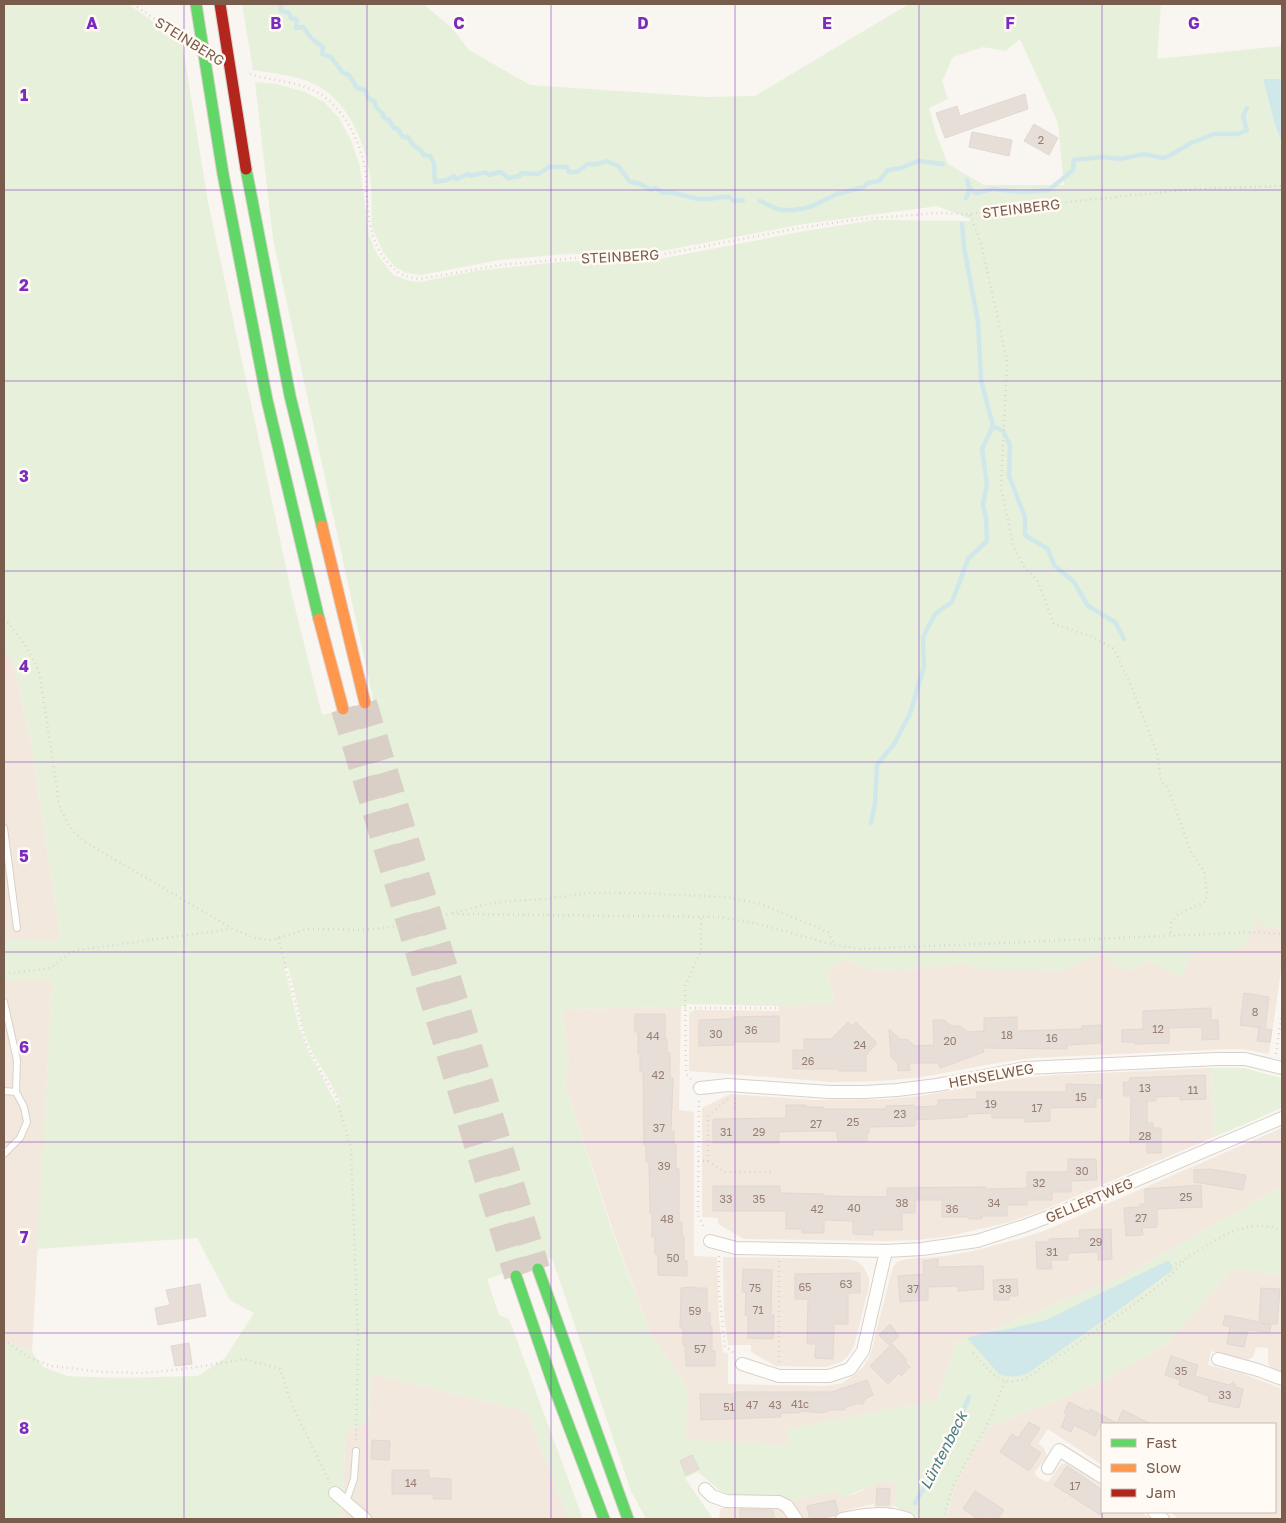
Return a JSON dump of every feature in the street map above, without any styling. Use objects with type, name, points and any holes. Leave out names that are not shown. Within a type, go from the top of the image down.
[{"type":"highway","points":[[196,4],[223,174],[267,400],[342,709]]},
{"type":"highway","points":[[220,4],[246,169],[290,396],[364,703]]},
{"type":"highway","points":[[538,1269],[627,1518]]},
{"type":"highway","points":[[516,1276],[554,1387],[604,1519]]},
{"type":"street","name":"HENSELWEG","points":[[700,1088],[728,1084],[829,1092],[864,1092],[929,1086],[1026,1068],[1217,1059],[1245,1059],[1278,1067]]},
{"type":"street","name":"GELLERTWEG","points":[[714,1242],[736,1248],[886,1251],[922,1249],[977,1241],[1066,1210],[1282,1118]]},
{"type":"street","points":[[742,1364],[779,1376],[829,1376],[850,1369],[863,1351],[886,1251]]},
{"type":"street","points":[[1218,1359],[1282,1379]]},
{"type":"street","points":[[1048,1468],[1059,1450],[1101,1477]]},
{"type":"street","points":[[704,1488],[712,1496],[726,1501],[779,1502],[787,1506],[796,1519]]},
{"type":"street","points":[[336,1493],[365,1519]]},
{"type":"street","points":[[842,1519],[889,1514],[908,1519]]},
{"type":"lane","points":[[4,828],[17,928]]},
{"type":"lane","points":[[4,1002],[17,1060],[16,1092],[24,1107],[27,1122],[20,1138],[4,1154]]},
{"type":"lane","points":[[4,1091],[16,1092]]},
{"type":"lane","points":[[346,1502],[354,1479],[356,1451]]},
{"type":"path","name":"STEINBERG","points":[[133,4],[183,38]]},
{"type":"path","name":"STEINBERG","points":[[243,71],[252,75],[308,87],[326,98],[343,116],[356,138],[365,165],[369,227],[375,244],[392,267],[400,274],[420,279],[500,264],[576,258],[649,257],[799,228],[860,219],[939,213],[970,214],[1168,191],[1282,186]]},
{"type":"path","points":[[970,214],[981,243],[1007,360],[1001,488],[1014,548],[1025,568],[1036,580],[1054,624],[1093,637],[1114,649],[1132,688],[1157,753],[1161,781],[1168,788],[1191,852],[1204,872],[1207,894],[1205,902],[1178,914],[1171,923],[1170,936]]},
{"type":"path","points":[[4,618],[23,640],[34,657],[40,676],[59,803],[69,826],[85,842],[232,929],[263,940],[278,938],[308,929],[365,930],[401,926],[488,904],[590,893],[646,894],[726,897],[761,904],[828,932],[834,946]]},
{"type":"path","points":[[450,914],[720,917],[759,924],[834,946],[860,949],[1258,932],[1282,934]]},
{"type":"path","points":[[686,1074],[685,986],[701,951],[701,916]]},
{"type":"path","points":[[4,974],[51,968],[78,950],[232,929]]},
{"type":"path","points":[[278,938],[306,1043],[335,1094],[351,1148],[358,1339],[356,1451]]},
{"type":"path","points":[[685,1008],[776,1008]]},
{"type":"path","points":[[1278,1067],[1282,1012]]},
{"type":"path","points":[[708,1161],[708,1116],[729,1098],[735,1098],[735,1112]]},
{"type":"path","points":[[698,1114],[698,1215]]},
{"type":"path","points":[[698,1161],[708,1161],[724,1172],[772,1172]]},
{"type":"path","points":[[1171,1266],[1241,1227],[1261,1226],[1282,1230]]},
{"type":"path","points":[[714,1242],[725,1347],[731,1350],[742,1364]]},
{"type":"path","points":[[779,1249],[779,1376]]},
{"type":"path","points":[[973,1353],[1000,1380],[1005,1382],[1025,1378],[1082,1340],[1165,1280],[1189,1256]]},
{"type":"path","points":[[4,1340],[30,1358],[52,1366],[114,1372],[145,1372],[191,1368],[245,1359],[280,1369],[292,1405],[336,1493]]},
{"type":"path","points":[[943,1519],[953,1486],[989,1421],[1005,1382]]},
{"type":"shaded area","points":[[4,650],[12,657],[31,743],[61,939],[52,941],[52,986],[32,1352],[4,1341]]},
{"type":"shaded area","points":[[1259,912],[1274,928],[1282,929],[1282,964],[1269,1054],[1242,1049],[1226,1049],[1032,1058],[922,1077],[881,1081],[832,1082],[689,1071],[689,1013],[695,1010],[778,1011],[779,1006],[835,1003],[827,972],[843,959],[874,970],[924,968],[966,963],[982,970],[1061,972],[1101,952],[1131,970],[1150,961],[1181,977],[1193,952],[1222,952]]},
{"type":"shaded area","points":[[681,1007],[679,1110],[694,1112],[694,1256],[717,1257],[719,1319],[723,1352],[728,1353],[728,1384],[826,1386],[842,1383],[863,1367],[870,1356],[893,1267],[897,1262],[906,1259],[946,1256],[973,1251],[1044,1231],[1282,1128],[1282,1193],[1275,1190],[1122,1277],[987,1332],[956,1342],[938,1400],[788,1429],[787,1445],[686,1440],[687,1388],[651,1335],[614,1234],[565,1084],[569,1065],[562,1009]]},
{"type":"shaded area","points":[[1211,1068],[1214,1137],[1041,1211],[1007,1223],[945,1237],[916,1240],[744,1239],[718,1224],[718,1218],[702,1217],[702,1108],[730,1094],[814,1100],[888,1099],[921,1096],[1011,1079],[1055,1075]]},
{"type":"shaded area","points":[[723,1257],[849,1259],[857,1261],[863,1266],[869,1278],[869,1286],[854,1346],[848,1356],[841,1362],[825,1367],[776,1366],[751,1352],[751,1345],[728,1345],[724,1316]]},
{"type":"shaded area","points":[[1232,1269],[1282,1275],[1282,1374],[1273,1370],[1269,1365],[1268,1348],[1256,1347],[1253,1357],[1247,1360],[1211,1351],[1208,1365],[1241,1373],[1282,1389],[1282,1519],[1179,1519],[1171,1513],[1276,1513],[1276,1423],[1101,1423],[1101,1464],[1048,1429],[1038,1444],[1044,1448],[1047,1456],[1035,1472],[1036,1476],[1046,1482],[1049,1481],[1060,1465],[1066,1463],[1101,1485],[1101,1513],[1142,1513],[1151,1519],[946,1519],[955,1487],[976,1446],[989,1427],[1097,1384],[1167,1344]]},
{"type":"shaded area","points":[[371,1374],[527,1411],[568,1519],[348,1519],[341,1514],[345,1432],[368,1422]]},
{"type":"shaded area","points":[[885,1481],[898,1482],[895,1506],[893,1505],[890,1510],[875,1509],[874,1504],[846,1510],[839,1516],[823,1519],[804,1519],[789,1501],[837,1490],[839,1498],[855,1494],[874,1484]]},
{"type":"shaded area","points":[[727,1505],[773,1505],[784,1509],[789,1519],[719,1519],[720,1510]]},
{"type":"green space","points":[[4,4],[128,4],[182,42],[208,202],[293,600],[322,715],[374,703],[273,239],[255,82],[277,84],[305,92],[324,102],[339,118],[351,140],[360,167],[369,236],[377,254],[393,275],[410,281],[420,282],[475,271],[560,262],[649,261],[805,231],[875,220],[975,221],[937,206],[804,224],[651,253],[564,254],[499,260],[421,275],[406,273],[394,266],[383,252],[372,227],[370,172],[365,152],[348,116],[332,96],[310,82],[290,76],[253,70],[242,4],[423,4],[451,27],[469,50],[530,85],[706,97],[755,96],[909,4],[1161,4],[1157,59],[1282,46],[1282,79],[1263,79],[1276,128],[1282,142],[1282,929],[1262,925],[1259,913],[1246,946],[1222,952],[1193,952],[1181,977],[1150,961],[1131,970],[1116,967],[1101,952],[1062,972],[982,970],[965,963],[924,968],[874,970],[843,959],[827,972],[835,1003],[779,1006],[687,1004],[681,1007],[562,1009],[569,1065],[565,1084],[613,1234],[651,1335],[687,1388],[686,1440],[787,1445],[787,1429],[938,1400],[956,1342],[987,1332],[1122,1277],[1275,1190],[1282,1193],[1282,1275],[1232,1269],[1167,1344],[1097,1384],[989,1427],[976,1446],[955,1487],[946,1519],[919,1519],[895,1506],[898,1482],[874,1485],[839,1499],[837,1490],[789,1501],[729,1496],[698,1472],[685,1478],[713,1519],[646,1519],[631,1491],[552,1258],[487,1279],[499,1315],[509,1319],[583,1519],[568,1519],[527,1411],[371,1374],[368,1422],[345,1433],[341,1514],[348,1519],[4,1519],[4,1341],[32,1352],[43,1367],[67,1376],[119,1378],[198,1376],[225,1358],[254,1313],[230,1300],[197,1238],[37,1249],[52,986],[52,959],[51,979],[4,981],[4,939],[52,941],[61,939],[31,743],[12,657],[4,650]],"holes":[[[1020,39],[1058,123],[1064,185],[984,185],[948,164],[936,134],[929,108],[948,99],[942,81],[953,57],[983,47],[1006,51]],[[284,967],[288,967],[309,1045],[337,1096],[340,1103],[337,1105],[308,1051],[299,1027]]]},
{"type":"green space","points":[[1211,1068],[1243,1068],[1282,1078],[1282,1108],[1214,1137]]},
{"type":"water","points":[[1263,79],[1282,79],[1282,142],[1276,128]]},
{"type":"water","points":[[1169,1260],[1173,1270],[1028,1373],[1014,1376],[999,1374],[967,1338],[1046,1320]]},
{"type":"building","points":[[1025,94],[1028,109],[945,138],[936,113],[957,106],[960,116]]},
{"type":"building","points":[[1034,124],[1058,138],[1049,155],[1024,141]]},
{"type":"building","points":[[972,132],[1012,140],[1009,156],[969,147]]},
{"type":"building","points":[[1244,993],[1269,997],[1265,1029],[1272,1030],[1270,1042],[1257,1041],[1259,1028],[1261,1028],[1240,1025]]},
{"type":"building","points":[[1211,1008],[1211,1020],[1218,1020],[1219,1039],[1202,1040],[1202,1027],[1169,1028],[1169,1043],[1135,1044],[1135,1042],[1122,1042],[1122,1030],[1143,1029],[1143,1011]]},
{"type":"building","points":[[635,1014],[665,1014],[665,1039],[667,1039],[667,1053],[670,1053],[670,1078],[673,1078],[671,1131],[674,1131],[674,1144],[676,1144],[676,1169],[679,1169],[679,1222],[682,1222],[684,1261],[687,1261],[687,1276],[658,1275],[658,1254],[655,1254],[655,1237],[652,1237],[652,1214],[650,1214],[649,1162],[646,1162],[646,1145],[644,1145],[643,1071],[640,1071],[638,1032],[635,1032]]},
{"type":"building","points":[[779,1016],[779,1042],[734,1042],[734,1045],[699,1046],[699,1020]]},
{"type":"building","points":[[1017,1017],[1017,1031],[1082,1029],[1082,1026],[1101,1025],[1101,1043],[1067,1045],[1067,1049],[983,1048],[984,1052],[940,1068],[938,1063],[909,1063],[910,1070],[898,1071],[898,1064],[891,1057],[889,1029],[901,1040],[907,1039],[915,1046],[934,1045],[933,1020],[944,1020],[951,1026],[960,1026],[967,1032],[984,1031],[984,1018]]},
{"type":"building","points":[[848,1022],[852,1026],[856,1022],[877,1043],[866,1055],[866,1071],[793,1069],[793,1050],[804,1050],[804,1039],[831,1039]]},
{"type":"building","points":[[1205,1075],[1206,1099],[1180,1100],[1180,1096],[1156,1097],[1156,1101],[1147,1101],[1147,1123],[1153,1123],[1153,1128],[1161,1128],[1161,1153],[1147,1153],[1147,1142],[1130,1143],[1131,1096],[1124,1096],[1123,1082],[1130,1082],[1130,1078]]},
{"type":"building","points":[[1066,1084],[1102,1085],[1102,1098],[1096,1098],[1096,1107],[1050,1108],[1050,1121],[1025,1122],[1025,1118],[992,1118],[992,1113],[967,1114],[967,1117],[915,1120],[915,1126],[869,1127],[867,1141],[838,1141],[837,1131],[809,1131],[779,1132],[779,1143],[713,1143],[713,1119],[786,1118],[786,1105],[806,1105],[808,1107],[823,1107],[823,1109],[886,1109],[886,1106],[938,1106],[938,1100],[977,1099],[977,1092],[1066,1092]]},
{"type":"building","points":[[1068,1159],[1096,1159],[1097,1180],[1071,1181],[1071,1192],[1052,1192],[1052,1200],[1027,1200],[1027,1205],[1007,1205],[1007,1216],[982,1216],[982,1219],[942,1217],[942,1200],[915,1200],[915,1213],[902,1213],[902,1230],[873,1230],[873,1235],[853,1234],[853,1221],[824,1220],[824,1233],[802,1233],[802,1229],[786,1229],[786,1211],[713,1211],[713,1186],[780,1186],[780,1193],[887,1197],[887,1188],[1027,1188],[1027,1172],[1068,1172]]},
{"type":"building","points":[[1210,1169],[1246,1175],[1243,1190],[1194,1182],[1194,1170]]},
{"type":"building","points":[[1201,1185],[1202,1207],[1157,1209],[1157,1227],[1142,1228],[1143,1235],[1126,1236],[1124,1208],[1140,1207],[1140,1204],[1145,1204],[1145,1189]]},
{"type":"building","points":[[1111,1229],[1112,1259],[1098,1260],[1098,1252],[1068,1253],[1068,1260],[1051,1260],[1052,1269],[1037,1269],[1036,1242],[1050,1242],[1049,1239],[1080,1238],[1079,1230]]},
{"type":"building","points":[[938,1259],[938,1267],[983,1266],[984,1289],[958,1291],[958,1286],[928,1287],[928,1300],[900,1302],[898,1276],[924,1274],[923,1261]]},
{"type":"building","points":[[743,1269],[772,1270],[771,1315],[774,1315],[773,1339],[748,1338],[748,1315],[745,1315],[746,1292],[742,1292]]},
{"type":"building","points":[[860,1273],[860,1293],[848,1293],[848,1324],[834,1324],[833,1359],[815,1358],[816,1344],[807,1344],[808,1299],[795,1299],[795,1274]]},
{"type":"building","points":[[1017,1279],[1018,1296],[1009,1296],[1009,1300],[994,1300],[993,1280]]},
{"type":"building","points":[[200,1284],[206,1316],[158,1325],[155,1308],[170,1305],[166,1290]]},
{"type":"building","points":[[681,1288],[707,1288],[707,1313],[710,1313],[712,1351],[715,1351],[715,1366],[686,1366],[683,1328],[680,1328]]},
{"type":"building","points":[[1261,1288],[1280,1289],[1277,1324],[1261,1323],[1271,1325],[1270,1332],[1248,1330],[1244,1347],[1227,1344],[1230,1327],[1223,1325],[1225,1315],[1259,1322]]},
{"type":"building","points":[[890,1324],[899,1336],[889,1345],[879,1335]]},
{"type":"building","points":[[189,1343],[192,1364],[175,1366],[171,1346]]},
{"type":"building","points":[[892,1344],[907,1360],[905,1362],[910,1367],[901,1376],[899,1373],[888,1384],[870,1366]]},
{"type":"building","points":[[1171,1356],[1198,1365],[1195,1376],[1229,1385],[1234,1382],[1236,1387],[1243,1389],[1239,1408],[1208,1401],[1209,1396],[1179,1385],[1180,1380],[1165,1375]]},
{"type":"building","points":[[867,1380],[873,1395],[866,1398],[862,1405],[858,1403],[846,1407],[845,1410],[830,1410],[823,1413],[801,1411],[799,1413],[781,1413],[781,1417],[701,1420],[700,1394],[832,1392]]},
{"type":"building","points":[[1069,1402],[1089,1412],[1090,1409],[1117,1423],[1101,1423],[1095,1436],[1074,1425],[1071,1432],[1061,1427],[1067,1414],[1064,1413]]},
{"type":"building","points":[[1123,1410],[1149,1423],[1117,1423]]},
{"type":"building","points":[[1029,1422],[1040,1428],[1029,1445],[1041,1453],[1029,1471],[1000,1452],[1012,1434],[1018,1438]]},
{"type":"building","points":[[372,1440],[390,1441],[389,1460],[371,1459]]},
{"type":"building","points":[[692,1455],[699,1469],[686,1475],[680,1461]]},
{"type":"building","points":[[1067,1466],[1101,1489],[1102,1516],[1054,1485]]},
{"type":"building","points":[[392,1470],[429,1470],[429,1478],[451,1479],[451,1499],[433,1499],[434,1494],[392,1494]]},
{"type":"building","points":[[877,1488],[890,1489],[889,1505],[876,1505]]},
{"type":"building","points":[[975,1491],[1004,1510],[998,1519],[978,1519],[963,1509]]},
{"type":"building","points":[[835,1500],[838,1512],[835,1515],[810,1519],[807,1506]]},
{"type":"building","points":[[740,1509],[773,1510],[774,1519],[740,1519]]},
{"type":"waterway","points":[[281,4],[281,11],[289,13],[291,18],[297,20],[296,28],[303,27],[311,38],[323,47],[322,54],[331,57],[343,73],[349,75],[357,88],[365,90],[368,98],[375,102],[383,117],[389,120],[403,137],[408,137],[413,145],[422,151],[423,155],[430,156],[434,163],[435,182],[447,180],[454,176],[456,179],[468,174],[470,176],[485,172],[489,175],[501,172],[508,178],[520,176],[521,173],[540,173],[549,167],[567,167],[569,172],[577,172],[588,164],[598,164],[606,161],[618,166],[630,182],[638,183],[651,190],[655,188],[664,193],[670,192],[698,199],[729,197],[734,201],[743,200]]},
{"type":"waterway","points":[[967,180],[970,189],[976,193],[993,189],[1023,192],[1049,190],[1073,170],[1074,160],[1103,157],[1120,159],[1144,154],[1163,158],[1191,143],[1214,134],[1238,134],[1247,130],[1243,116],[1247,108]]},
{"type":"waterway","points":[[760,201],[783,210],[810,207],[837,194],[864,187],[867,183],[879,181],[888,170],[901,168],[918,161],[943,164]]},
{"type":"waterway","points":[[966,198],[970,189]]},
{"type":"waterway","points":[[871,823],[875,803],[877,765],[894,744],[910,714],[924,666],[923,637],[935,614],[952,602],[968,559],[987,541],[986,517],[983,505],[987,484],[982,449],[993,426],[981,380],[978,322],[964,247],[962,224]]},
{"type":"waterway","points":[[993,426],[1003,431],[1010,445],[1009,476],[1025,517],[1025,535],[1048,549],[1054,565],[1074,582],[1088,606],[1115,622],[1124,639]]},
{"type":"waterway","name":"Lüntenbeck","points":[[915,1503],[945,1453],[969,1397]]},
{"type":"tunnel","points":[[365,703],[538,1269]]},
{"type":"tunnel","points":[[343,709],[516,1276]]},
{"type":"traffic: fast","points":[[196,4],[223,174]]},
{"type":"traffic: fast","points":[[246,169],[290,396],[322,526]]},
{"type":"traffic: fast","points":[[223,174],[267,400],[319,619]]},
{"type":"traffic: fast","points":[[538,1269],[628,1519]]},
{"type":"traffic: fast","points":[[516,1276],[554,1387],[604,1519]]},
{"type":"traffic: slow","points":[[322,526],[365,703]]},
{"type":"traffic: slow","points":[[319,619],[343,709]]},
{"type":"traffic: jam","points":[[220,4],[246,169]]}]
